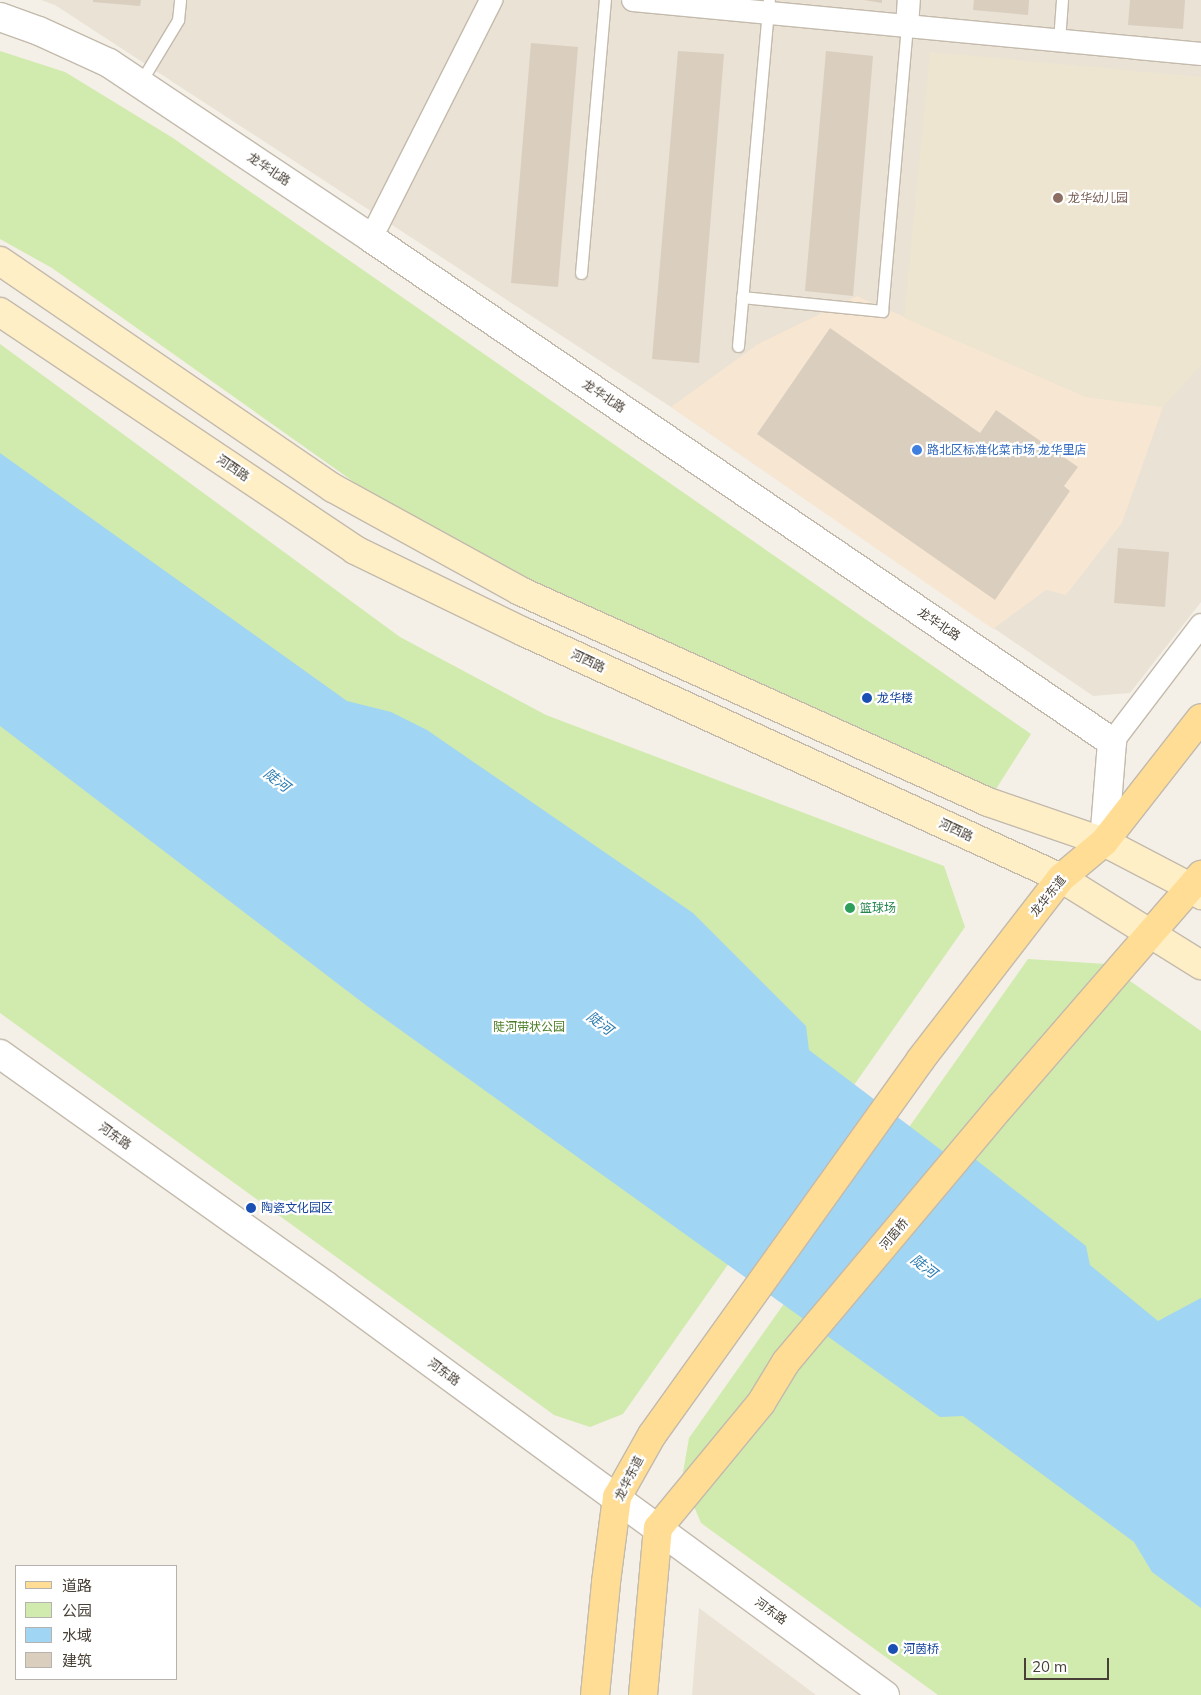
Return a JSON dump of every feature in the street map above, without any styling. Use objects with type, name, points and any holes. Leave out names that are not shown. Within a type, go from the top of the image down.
[{"type":"main road","points":[[0,261],[333,488],[520,591],[988,802],[1104,842],[1197,886],[1151,933]]},
{"type":"main road","name":"河西路","points":[[0,312],[355,550],[524,632],[1061,878],[1201,965]]},
{"type":"main road","name":"龙华东道","points":[[595,1695],[606,1582],[617,1497],[652,1435],[921,1059],[1061,878],[1104,842],[1201,718]]},
{"type":"main road","name":"河茵桥","points":[[658,1528],[761,1403],[786,1362],[1001,1106],[1151,933]]},
{"type":"main road","points":[[643,1695],[658,1528]]},
{"type":"street","points":[[371,238],[490,0]]},
{"type":"street","points":[[633,0],[769,6],[907,26],[1201,54]]},
{"type":"street","points":[[907,26],[909,0]]},
{"type":"street","name":"龙华北路","points":[[0,17],[39,31],[110,63],[371,238],[1112,742]]},
{"type":"street","points":[[1104,842],[1112,742],[1201,625]]},
{"type":"street","name":"河东路","points":[[0,1054],[326,1285],[885,1695]]},
{"type":"lane","points":[[140,83],[178,20],[180,0]]},
{"type":"lane","points":[[581,273],[605,0]]},
{"type":"lane","points":[[1059,40],[1062,0]]},
{"type":"lane","points":[[738,346],[769,6]]},
{"type":"lane","points":[[742,297],[882,311],[907,26]]},
{"type":"shaded area","points":[[41,0],[1201,0],[1201,602],[1130,693],[1093,696],[671,407],[55,5]]},
{"type":"shaded area","name":"龙华幼儿园","points":[[930,52],[1201,77],[1201,365],[1163,407],[1086,397],[904,318]]},
{"type":"shaded area","points":[[857,296],[1086,397],[1163,407],[1122,523],[1066,595],[1046,590],[993,629],[671,407],[758,344]]},
{"type":"shaded area","points":[[699,1608],[816,1695],[692,1695]]},
{"type":"green space","points":[[0,51],[65,72],[173,138],[1031,734],[996,789],[551,596],[378,499],[52,268],[0,239]]},
{"type":"green space","name":"陡河带状公园","points":[[0,344],[400,637],[546,715],[944,866],[965,927],[623,1414],[590,1427],[554,1415],[0,1013]]},
{"type":"green space","points":[[1028,959],[1106,964],[1201,1031],[1201,1695],[938,1695],[701,1523],[682,1478],[689,1438]]},
{"type":"water","name":"陡河","points":[[0,453],[347,701],[391,712],[427,730],[693,913],[806,1026],[809,1050],[945,1153],[970,1155],[1086,1246],[1090,1265],[1158,1321],[1201,1298],[1201,1608],[1152,1572],[1134,1542],[963,1416],[940,1417],[367,1006],[0,726]]},
{"type":"building","points":[[93,0],[141,0],[140,6],[93,2]]},
{"type":"building","points":[[864,0],[882,0],[882,3]]},
{"type":"building","points":[[974,0],[1029,0],[1028,15],[973,10]]},
{"type":"building","points":[[1130,0],[1185,0],[1183,29],[1128,25]]},
{"type":"building","points":[[531,43],[578,47],[558,287],[511,283]]},
{"type":"building","points":[[678,51],[724,54],[699,363],[652,359]]},
{"type":"building","points":[[826,51],[873,56],[853,296],[805,291]]},
{"type":"building","name":"路北区标准化菜市场 龙华里店","points":[[830,328],[980,433],[996,410],[1078,467],[1064,486],[1070,491],[995,600],[757,434]]},
{"type":"building","points":[[1118,548],[1169,552],[1165,607],[1114,603]]},
{"type":"place","name":"龙华幼儿园","points":[[1058,198]]},
{"type":"place","name":"路北区标准化菜市场 龙华里店","points":[[917,450]]},
{"type":"place","name":"龙华楼","points":[[867,698]]},
{"type":"place","name":"篮球场","points":[[850,908]]},
{"type":"place","name":"陶瓷文化园区","points":[[251,1208]]},
{"type":"place","name":"河茵桥","points":[[893,1649]]}]
